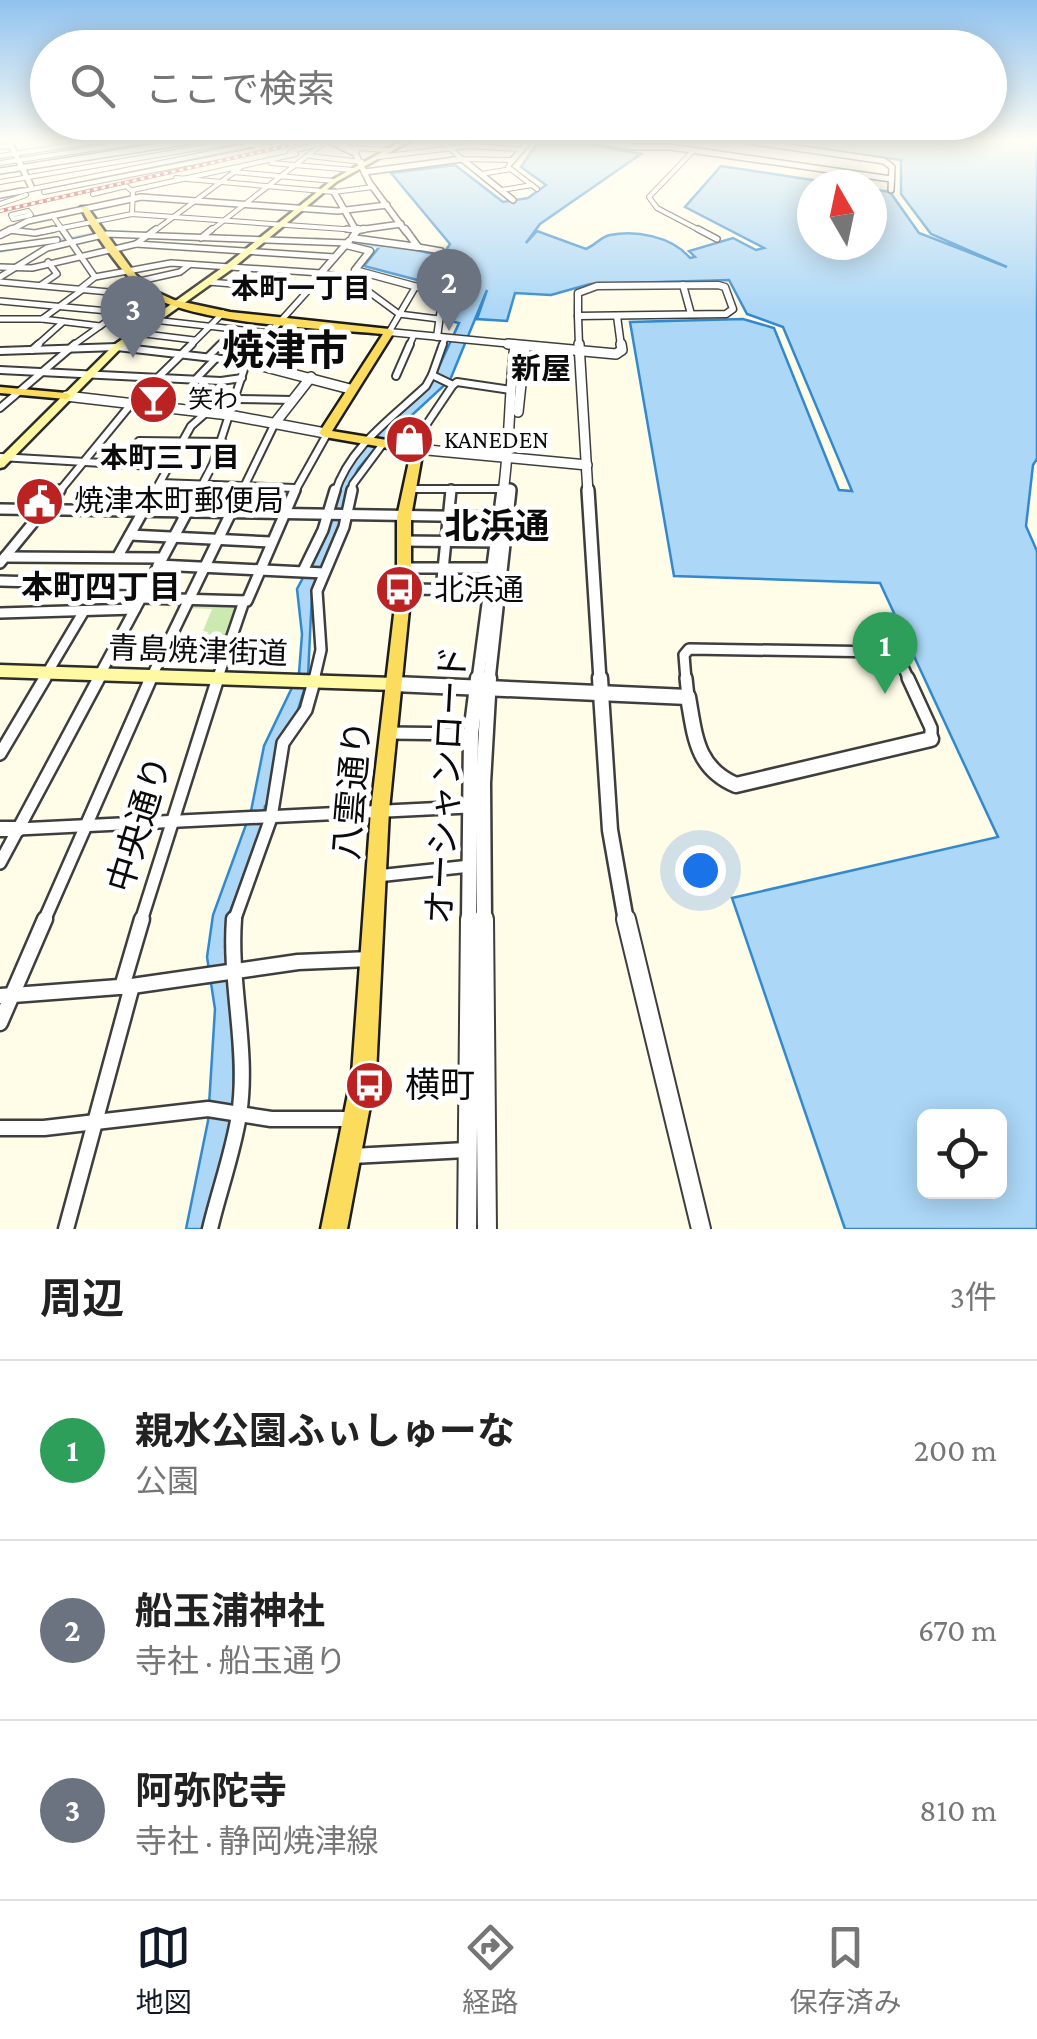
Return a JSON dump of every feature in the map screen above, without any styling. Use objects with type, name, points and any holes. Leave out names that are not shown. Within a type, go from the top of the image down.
[{"type":"main road","points":[[2,459],[117,347],[248,252],[312,198]]},
{"type":"main road","points":[[84,209],[146,294],[224,313],[389,332],[326,434],[417,449]]},
{"type":"main road","points":[[0,390],[66,396]]},
{"type":"main road","name":"八雲通り","points":[[334,1229],[364,1074],[380,810],[404,579],[404,517],[417,449]]},
{"type":"main road","name":"青島焼津街道","points":[[0,671],[394,684]]},
{"type":"street","points":[[0,215],[15,219],[52,215],[121,198]]},
{"type":"street","points":[[125,230],[133,214],[132,198]]},
{"type":"street","points":[[167,198],[346,211],[386,205]]},
{"type":"street","points":[[136,244],[199,198]]},
{"type":"street","points":[[171,263],[254,198]]},
{"type":"street","points":[[339,198],[358,230]]},
{"type":"street","points":[[381,198],[418,247]]},
{"type":"street","points":[[650,198],[657,208],[717,239]]},
{"type":"street","points":[[3,250],[35,233],[133,214],[358,230],[401,224]]},
{"type":"street","points":[[52,215],[95,278]]},
{"type":"street","points":[[0,235],[9,230],[15,219]]},
{"type":"street","points":[[9,230],[35,233]]},
{"type":"street","points":[[3,250],[125,230],[150,234]]},
{"type":"street","points":[[0,863],[202,484],[222,442],[247,362],[358,230]]},
{"type":"street","points":[[100,233],[349,241],[442,252]]},
{"type":"street","points":[[0,280],[42,251],[69,240]]},
{"type":"street","points":[[346,279],[369,250],[349,241]]},
{"type":"street","points":[[0,267],[49,265],[136,244],[336,257]]},
{"type":"street","points":[[3,250],[42,251]]},
{"type":"street","points":[[40,286],[57,274],[42,251]]},
{"type":"street","points":[[42,320],[95,278],[171,263],[322,273],[346,279],[399,314],[439,318]]},
{"type":"street","points":[[140,281],[180,272],[189,265]]},
{"type":"street","points":[[303,571],[327,517],[341,472],[433,375],[444,338],[439,318],[443,294],[355,270]]},
{"type":"street","points":[[0,280],[146,294]]},
{"type":"street","points":[[208,282],[308,290]]},
{"type":"street","points":[[683,285],[691,314]]},
{"type":"street","points":[[416,286],[389,332],[580,353],[621,353],[617,316]]},
{"type":"street","points":[[578,316],[726,314],[733,309],[722,286],[596,286],[580,290],[578,316],[610,830],[626,925],[701,1229]]},
{"type":"street","points":[[0,408],[69,348],[146,294]]},
{"type":"street","points":[[0,301],[120,312]]},
{"type":"street","points":[[2,560],[132,403],[224,313]]},
{"type":"street","points":[[0,319],[100,326]]},
{"type":"street","points":[[154,320],[270,333]]},
{"type":"street","points":[[32,350],[63,322]]},
{"type":"street","points":[[196,379],[235,329]]},
{"type":"street","points":[[137,333],[194,340]]},
{"type":"street","points":[[396,376],[414,334]]},
{"type":"street","name":"オーシャンロード","points":[[487,1229],[481,687],[489,590],[510,458],[511,390],[520,346]]},
{"type":"street","name":"オーシャンロード","points":[[467,1229],[470,734],[481,687],[520,346]]},
{"type":"street","points":[[0,352],[117,347],[247,362],[350,390]]},
{"type":"street","points":[[0,370],[242,378]]},
{"type":"street","points":[[433,375],[451,384]]},
{"type":"street","points":[[0,1023],[6,996],[202,567],[276,424],[311,377]]},
{"type":"street","points":[[511,390],[451,384],[422,432],[417,449],[587,465]]},
{"type":"street","points":[[66,396],[230,415],[326,434]]},
{"type":"street","points":[[235,399],[293,400]]},
{"type":"street","points":[[118,556],[191,426],[207,412]]},
{"type":"street","name":"中央通り","points":[[66,1229],[98,1121],[127,986],[169,824],[215,678],[294,488],[326,434]]},
{"type":"street","points":[[121,465],[139,441],[222,442]]},
{"type":"street","points":[[210,1229],[239,1113],[232,944],[235,910],[271,818],[282,744],[306,710],[314,682],[321,650],[317,591],[347,516],[353,484],[381,445]]},
{"type":"street","points":[[2,459],[170,467]]},
{"type":"street","points":[[160,484],[294,488]]},
{"type":"street","points":[[409,489],[503,490]]},
{"type":"street","points":[[442,590],[451,489]]},
{"type":"street","points":[[0,509],[499,517]]},
{"type":"street","points":[[130,535],[271,542]]},
{"type":"street","points":[[404,542],[496,542]]},
{"type":"street","points":[[2,560],[118,556],[202,567],[324,573]]},
{"type":"street","points":[[404,579],[444,568],[492,568]]},
{"type":"street","points":[[404,579],[442,590],[489,590]]},
{"type":"street","points":[[0,581],[148,585]]},
{"type":"street","points":[[141,598],[246,601]]},
{"type":"street","points":[[0,613],[135,609]]},
{"type":"street","points":[[0,754],[84,611]]},
{"type":"street","points":[[689,648],[886,652],[900,660],[931,728],[931,739],[736,785],[716,778],[702,767],[688,697],[684,655],[689,648]]},
{"type":"street","points":[[394,684],[688,697]]},
{"type":"street","points":[[388,733],[470,734]]},
{"type":"street","points":[[0,829],[468,807]]},
{"type":"street","points":[[377,876],[470,866]]},
{"type":"street","points":[[6,996],[127,986],[298,962],[372,958]]},
{"type":"street","points":[[0,1128],[44,1128],[208,1109],[271,1119],[356,1119]]},
{"type":"street","points":[[350,1156],[466,1150]]},
{"type":"green space","points":[[190,601],[240,603],[225,640],[204,640],[208,632],[203,631],[212,609],[186,608]]},
{"type":"water","points":[[412,198],[498,198],[503,202],[577,198],[540,224],[526,243],[537,231],[586,249],[610,235],[642,234],[673,244],[690,258],[695,257],[689,251],[733,238],[756,250],[764,248],[685,207],[693,198],[797,198],[797,260],[887,260],[887,198],[894,198],[919,233],[1007,267],[931,234],[904,198],[1037,198],[1037,459],[1026,526],[1037,551],[1037,1229],[845,1229],[732,898],[998,837],[880,583],[674,576],[630,322],[743,319],[774,328],[839,490],[852,491],[783,327],[747,314],[729,280],[590,284],[551,295],[515,293],[507,321],[477,319],[487,290],[450,380],[358,469],[349,489],[345,514],[312,593],[308,677],[269,805],[265,806],[261,832],[228,917],[225,947],[232,1011],[234,1104],[220,1184],[206,1229],[186,1229],[208,1121],[215,1009],[207,957],[213,915],[251,811],[264,746],[299,673],[302,634],[297,589],[320,546],[343,476],[364,447],[432,382],[459,323],[447,320],[452,288],[459,279],[449,266],[446,267],[455,279],[448,288],[364,266],[380,246],[393,245],[442,256],[450,244]]},
{"type":"waterway","points":[[0,251],[107,232],[159,234]]},
{"type":"waterway","points":[[317,239],[380,246]]},
{"type":"waterway","points":[[191,984],[212,982]]},
{"type":"railway","points":[[0,211],[56,198]]},
{"type":"place","name":"船玉浦神社","points":[[449,331]]},
{"type":"place","name":"阿弥陀寺","points":[[133,358]]},
{"type":"place","name":"笑わ","points":[[153,399]]},
{"type":"place","name":"KANEDEN","points":[[409,439]]},
{"type":"place","name":"焼津本町郵便局","points":[[39,501]]},
{"type":"place","name":"北浜通","points":[[399,590]]},
{"type":"place","name":"親水公園ふぃしゅーな","points":[[885,694]]},
{"type":"place","name":"横町","points":[[370,1085]]},
{"type":"district","name":"本町一丁目","points":[[301,288]]},
{"type":"district","name":"焼津市","points":[[285,350]]},
{"type":"district","name":"新屋","points":[[541,369]]},
{"type":"district","name":"本町三丁目","points":[[170,457]]},
{"type":"district","name":"北浜通","points":[[497,526]]},
{"type":"district","name":"本町四丁目","points":[[101,587]]}]
